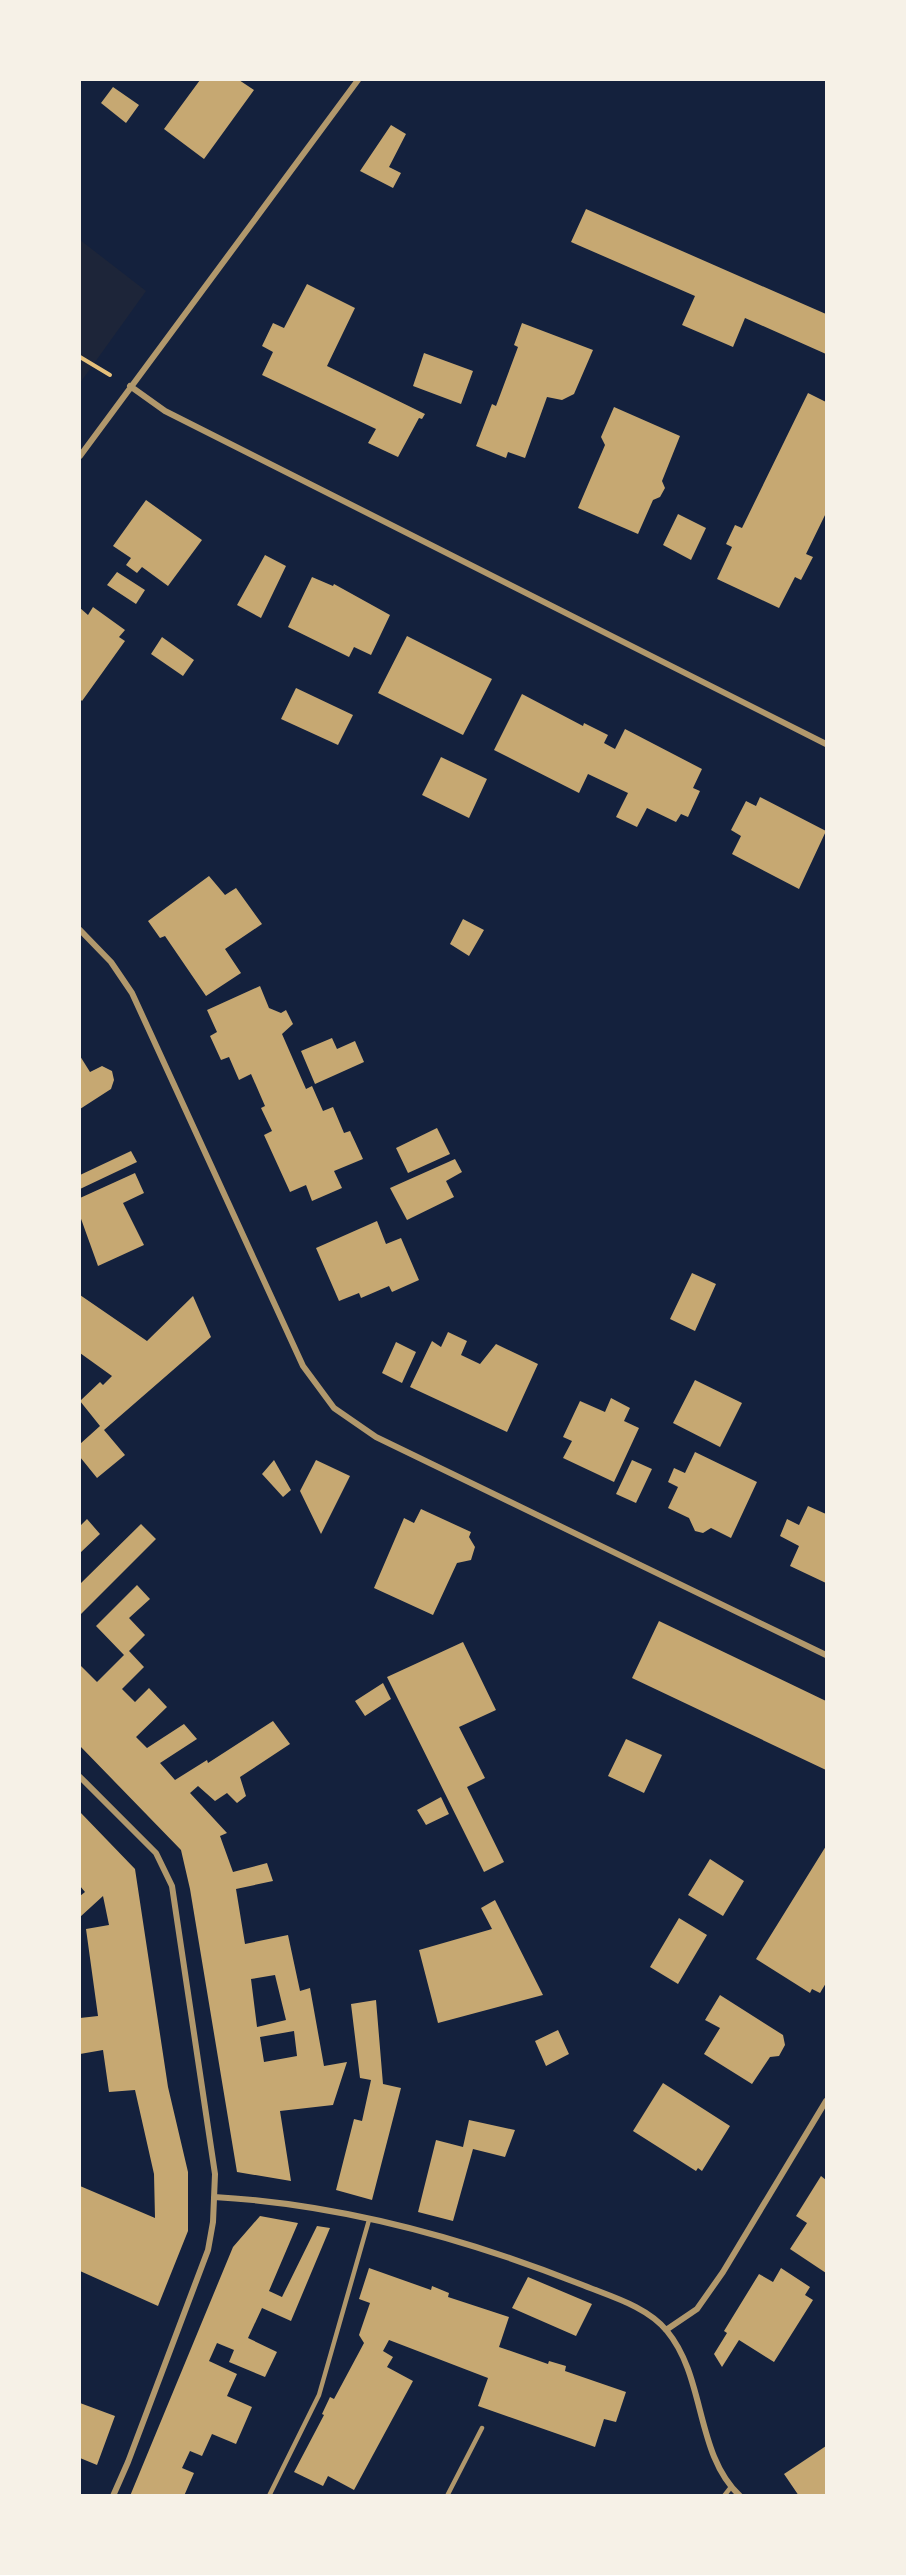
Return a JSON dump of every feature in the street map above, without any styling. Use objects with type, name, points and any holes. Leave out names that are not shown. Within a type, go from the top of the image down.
[{"type":"street","points":[[80,456],[358,80]]},
{"type":"street","points":[[130,386],[165,411],[826,744]]},
{"type":"street","points":[[80,930],[111,962],[132,993],[303,1366],[334,1408],[376,1437],[826,1655]]},
{"type":"street","points":[[80,1777],[156,1853],[172,1886],[211,2142],[214,2197],[208,2250],[113,2496]]},
{"type":"street","points":[[666,2330],[697,2309],[723,2272],[826,2101]]},
{"type":"street","points":[[214,2197],[285,2203],[446,2236],[540,2268],[647,2313],[666,2330],[685,2357],[712,2449],[730,2487],[740,2496]]},
{"type":"lane","points":[[269,2496],[319,2395],[369,2220]]},
{"type":"lane","points":[[447,2496],[482,2428]]},
{"type":"lane","points":[[724,2496],[730,2487]]},
{"type":"path","points":[[80,357],[130,386]]},
{"type":"shaded area","points":[[80,240],[146,291],[80,383]]},
{"type":"building","points":[[200,80],[239,80],[254,90],[204,159],[164,129]]},
{"type":"building","points":[[113,87],[139,105],[126,123],[101,103]]},
{"type":"building","points":[[391,125],[406,134],[389,167],[401,173],[393,188],[360,171]]},
{"type":"building","points":[[586,209],[826,314],[826,354],[745,318],[733,347],[682,325],[695,296],[571,242]]},
{"type":"building","points":[[307,284],[355,308],[327,366],[425,414],[422,419],[419,418],[398,457],[368,443],[376,429],[262,375],[273,352],[262,346],[273,323],[284,328]]},
{"type":"building","points":[[522,323],[593,350],[574,394],[562,400],[547,397],[525,458],[508,452],[506,458],[476,446],[492,404],[496,406],[518,347],[514,345]]},
{"type":"building","points":[[424,353],[473,371],[461,404],[413,386]]},
{"type":"building","points":[[808,393],[826,402],[826,513],[806,554],[813,557],[801,580],[795,577],[779,608],[717,579],[732,547],[726,544],[735,525],[742,528]]},
{"type":"building","points":[[614,407],[680,436],[662,481],[665,488],[660,497],[653,500],[638,534],[578,508],[605,445],[601,437]]},
{"type":"building","points":[[146,500],[202,540],[168,586],[142,567],[137,573],[126,565],[131,558],[113,546]]},
{"type":"building","points":[[678,514],[706,528],[691,560],[663,545]]},
{"type":"building","points":[[265,555],[286,566],[261,618],[237,605]]},
{"type":"building","points":[[117,572],[145,590],[136,604],[107,585]]},
{"type":"building","points":[[312,577],[333,586],[334,584],[390,615],[371,655],[354,647],[349,657],[288,627]]},
{"type":"building","points":[[93,607],[125,630],[119,637],[125,641],[82,701],[80,699],[80,608],[88,615]]},
{"type":"building","points":[[407,636],[492,679],[463,735],[378,693]]},
{"type":"building","points":[[162,637],[194,660],[183,676],[151,654]]},
{"type":"building","points":[[296,688],[353,715],[338,745],[281,719]]},
{"type":"building","points":[[522,694],[583,726],[584,723],[608,735],[604,743],[615,749],[625,729],[702,769],[693,788],[700,791],[688,817],[681,814],[676,822],[647,808],[637,827],[616,817],[628,793],[588,774],[579,793],[494,750]]},
{"type":"building","points":[[441,757],[487,779],[469,818],[422,795]]},
{"type":"building","points":[[760,797],[826,831],[799,889],[732,854],[741,836],[731,830],[746,801],[756,806]]},
{"type":"building","points":[[209,876],[225,895],[236,888],[262,924],[225,949],[241,973],[206,996],[165,936],[160,938],[148,921]]},
{"type":"building","points":[[463,919],[484,930],[469,956],[450,944]]},
{"type":"building","points":[[260,986],[269,1008],[281,1013],[286,1010],[293,1024],[282,1034],[306,1089],[312,1086],[323,1111],[333,1107],[344,1133],[350,1131],[363,1159],[334,1171],[342,1188],[312,1201],[306,1185],[290,1192],[264,1135],[272,1131],[261,1108],[265,1106],[251,1074],[239,1080],[229,1057],[221,1060],[210,1036],[217,1032],[207,1010]]},
{"type":"building","points":[[332,1038],[337,1049],[355,1041],[364,1062],[315,1084],[301,1051]]},
{"type":"building","points":[[80,1056],[90,1072],[102,1066],[112,1071],[114,1080],[111,1089],[80,1109]]},
{"type":"building","points":[[437,1128],[450,1154],[408,1173],[396,1148]]},
{"type":"building","points":[[131,1151],[137,1162],[80,1189],[80,1175]]},
{"type":"building","points":[[455,1159],[462,1172],[446,1181],[454,1197],[407,1220],[390,1188]]},
{"type":"building","points":[[135,1173],[144,1193],[123,1203],[144,1245],[98,1266],[80,1216],[80,1198]]},
{"type":"building","points":[[377,1221],[386,1244],[401,1238],[419,1280],[392,1292],[389,1286],[361,1298],[359,1293],[339,1301],[316,1248]]},
{"type":"building","points":[[692,1273],[716,1284],[695,1331],[670,1319]]},
{"type":"building","points":[[80,1295],[147,1341],[193,1296],[211,1337],[104,1430],[125,1455],[97,1478],[80,1457],[80,1444],[100,1426],[80,1401],[100,1382],[103,1385],[112,1376],[80,1353]]},
{"type":"building","points":[[448,1332],[467,1341],[461,1355],[480,1364],[496,1344],[538,1364],[507,1432],[410,1387],[432,1341],[441,1347]]},
{"type":"building","points":[[396,1342],[416,1352],[402,1383],[382,1373]]},
{"type":"building","points":[[695,1380],[742,1403],[720,1447],[673,1423]]},
{"type":"building","points":[[611,1398],[630,1408],[624,1421],[639,1428],[614,1482],[563,1458],[572,1441],[563,1437],[580,1401],[605,1412]]},
{"type":"building","points":[[695,1452],[757,1482],[731,1538],[711,1528],[703,1533],[695,1531],[689,1518],[668,1508],[678,1487],[668,1482],[674,1468],[685,1473]]},
{"type":"building","points":[[274,1460],[291,1490],[283,1497],[262,1474]]},
{"type":"building","points":[[316,1460],[350,1476],[321,1534],[300,1491]]},
{"type":"building","points":[[632,1460],[652,1469],[636,1503],[616,1494]]},
{"type":"building","points":[[808,1506],[826,1514],[826,1583],[790,1566],[799,1546],[780,1536],[787,1519],[799,1525]]},
{"type":"building","points":[[421,1509],[471,1532],[469,1537],[475,1547],[471,1560],[457,1563],[433,1615],[374,1588],[404,1518],[414,1523]]},
{"type":"building","points":[[87,1519],[100,1534],[80,1553],[80,1526]]},
{"type":"building","points":[[141,1524],[156,1539],[80,1615],[80,1584]]},
{"type":"building","points":[[137,1585],[150,1599],[129,1618],[145,1635],[129,1651],[144,1667],[122,1689],[135,1702],[149,1688],[167,1707],[136,1737],[147,1748],[184,1724],[197,1739],[160,1763],[175,1780],[207,1760],[208,1763],[273,1721],[290,1744],[240,1777],[246,1796],[237,1803],[227,1793],[215,1801],[198,1786],[190,1793],[227,1833],[220,1836],[233,1872],[267,1863],[273,1881],[236,1889],[245,1944],[288,1935],[300,1991],[310,1988],[324,2066],[347,2062],[333,2105],[280,2111],[291,2181],[237,2172],[190,1889],[181,1850],[80,1746],[80,1665],[97,1682],[124,1655],[96,1626]],"holes":[[[275,1975],[286,2020],[257,2027],[251,1979]],[[294,2031],[297,2056],[264,2062],[260,2037]]]},
{"type":"building","points":[[659,1621],[826,1701],[826,1770],[632,1678]]},
{"type":"building","points":[[463,1642],[496,1710],[459,1727],[485,1778],[467,1787],[504,1862],[484,1872],[387,1677]]},
{"type":"building","points":[[383,1683],[391,1699],[365,1716],[355,1701]]},
{"type":"building","points":[[626,1739],[662,1755],[644,1793],[608,1776]]},
{"type":"building","points":[[441,1797],[449,1814],[426,1825],[417,1810]]},
{"type":"building","points":[[80,1812],[135,1869],[168,2087],[188,2172],[188,2231],[158,2306],[80,2271],[80,2186],[155,2218],[154,2174],[135,2090],[109,2092],[103,2050],[80,2054],[80,2018],[98,2016],[86,1929],[109,1925],[103,1896],[80,1917],[80,1896],[85,1892],[80,1886]]},
{"type":"building","points":[[826,1846],[826,1983],[820,1993],[812,1989],[810,1993],[756,1959]]},
{"type":"building","points":[[710,1859],[744,1881],[723,1916],[688,1895]]},
{"type":"building","points":[[495,1900],[543,1995],[438,2023],[419,1950],[492,1929],[481,1908]]},
{"type":"building","points":[[679,1918],[707,1935],[678,1984],[650,1967]]},
{"type":"building","points":[[720,1995],[783,2035],[785,2045],[779,2056],[770,2057],[752,2084],[704,2054],[720,2028],[705,2020]]},
{"type":"building","points":[[376,2000],[383,2084],[401,2088],[372,2200],[336,2190],[354,2119],[362,2121],[371,2080],[360,2078],[351,2004]]},
{"type":"building","points":[[558,2030],[569,2054],[546,2066],[535,2041]]},
{"type":"building","points":[[663,2083],[730,2126],[702,2171],[698,2168],[696,2171],[633,2131]]},
{"type":"building","points":[[469,2120],[515,2130],[505,2157],[473,2149],[453,2221],[418,2212],[436,2140],[463,2147]]},
{"type":"building","points":[[821,2176],[826,2180],[826,2273],[790,2249],[807,2223],[796,2216]]},
{"type":"building","points":[[260,2216],[298,2223],[269,2291],[282,2297],[317,2226],[330,2228],[291,2321],[262,2308],[248,2338],[277,2352],[265,2377],[229,2362],[234,2350],[217,2343],[209,2361],[237,2374],[227,2396],[252,2407],[236,2444],[212,2434],[202,2456],[190,2451],[182,2468],[194,2473],[184,2496],[130,2496],[233,2247]]},
{"type":"building","points":[[369,2268],[431,2290],[432,2286],[449,2293],[448,2297],[509,2317],[499,2347],[548,2364],[549,2361],[566,2366],[565,2371],[626,2392],[616,2422],[604,2419],[595,2447],[478,2406],[488,2378],[389,2340],[383,2351],[393,2357],[387,2367],[413,2381],[354,2490],[328,2476],[323,2486],[294,2472],[324,2415],[322,2414],[330,2397],[334,2399],[364,2343],[359,2335],[370,2303],[359,2299]]},
{"type":"building","points":[[781,2268],[810,2287],[805,2295],[813,2300],[774,2362],[739,2340],[722,2367],[714,2354],[727,2333],[724,2331],[759,2274],[773,2282]]},
{"type":"building","points":[[528,2277],[592,2304],[576,2336],[512,2308]]},
{"type":"building","points":[[80,2403],[115,2416],[97,2465],[80,2458]]},
{"type":"building","points":[[826,2446],[826,2496],[799,2496],[784,2474]]}]
